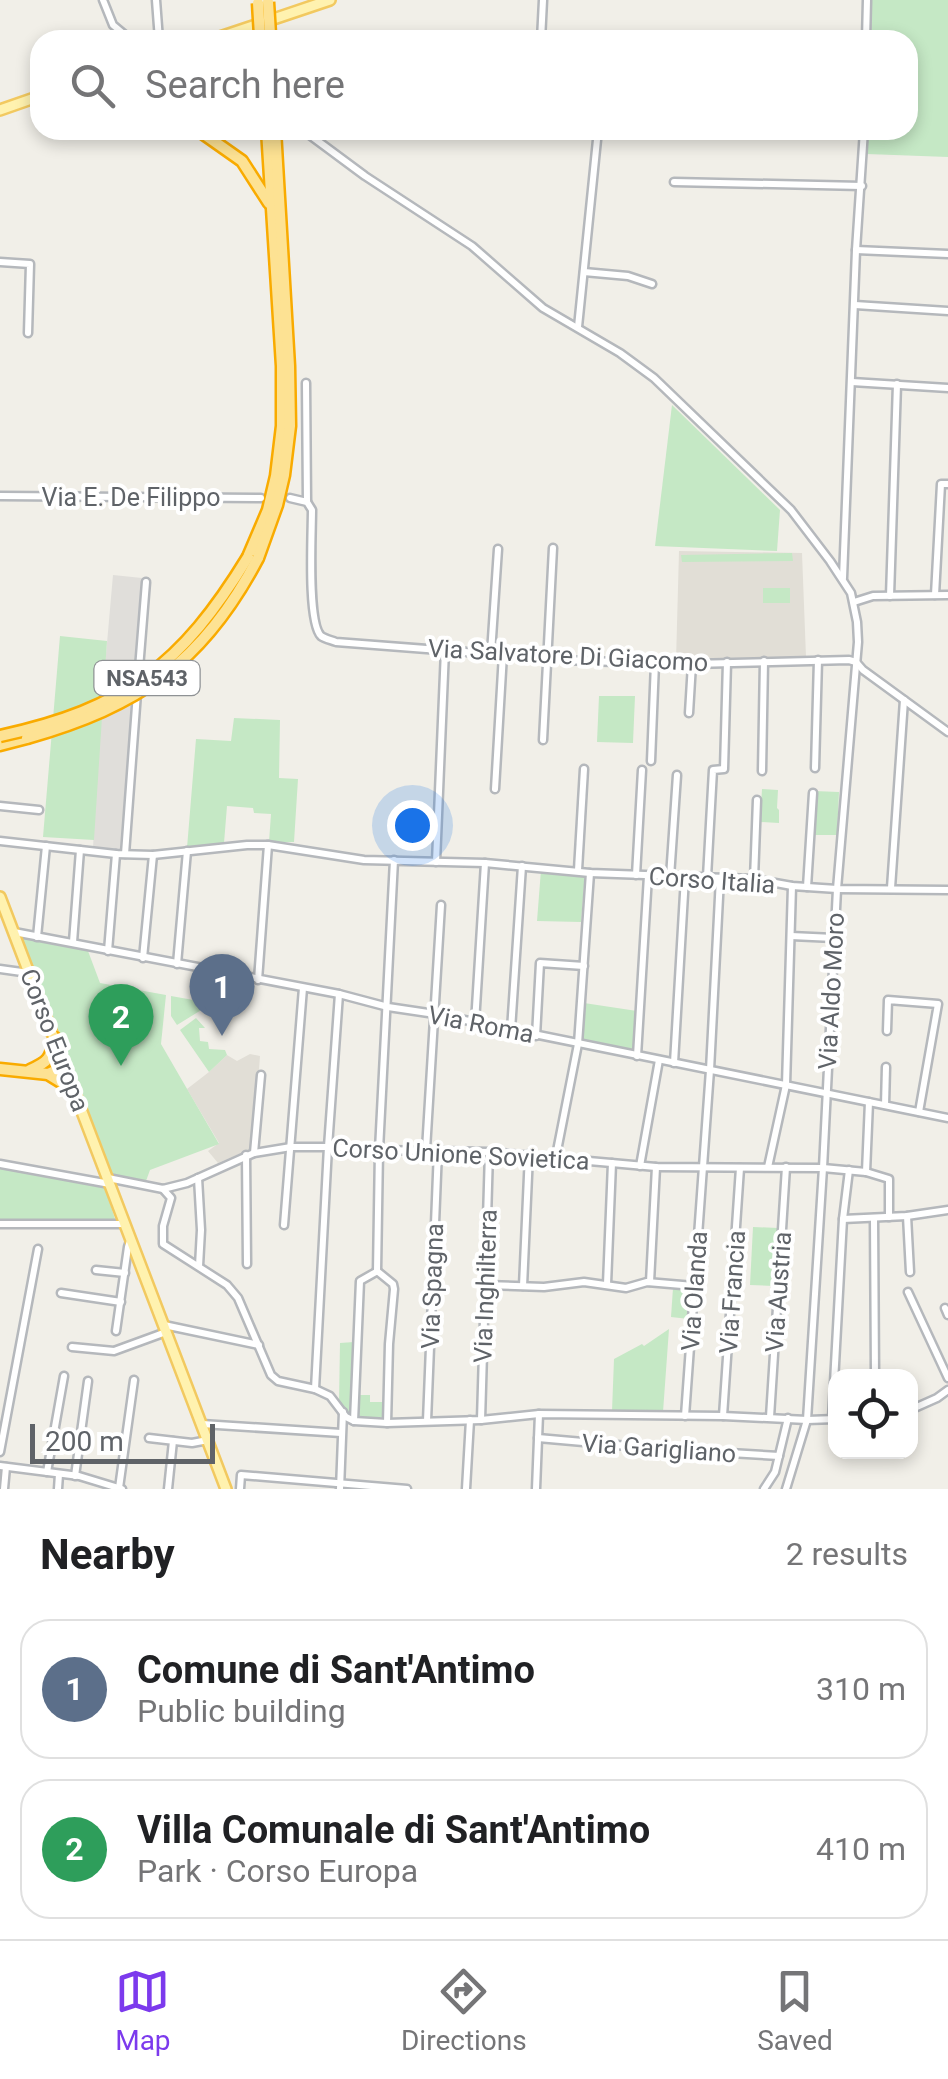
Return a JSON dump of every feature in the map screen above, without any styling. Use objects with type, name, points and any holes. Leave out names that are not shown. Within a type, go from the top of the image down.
[{"type":"highway","points":[[263,1],[265,30]]},
{"type":"highway","points":[[212,140],[242,161],[272,208]]},
{"type":"highway","points":[[253,558],[276,476],[282,426],[272,140]]},
{"type":"highway","points":[[253,558],[277,505],[290,426],[273,140]]},
{"type":"highway","name":"NSA543","points":[[0,736],[74,716],[146,678],[200,628],[253,558]]},
{"type":"highway","name":"NSA543","points":[[0,745],[77,724],[140,694],[166,675],[212,630],[232,603],[253,558]]},
{"type":"highway","points":[[47,1069],[54,1038]]},
{"type":"highway","points":[[0,1069],[58,1069],[63,1062]]},
{"type":"highway","points":[[47,1069],[74,1090]]},
{"type":"main road","points":[[245,30],[330,0]]},
{"type":"main road","points":[[0,110],[30,100]]},
{"type":"main road","name":"Corso Europa","points":[[0,897],[226,1489]]},
{"type":"street","points":[[103,0],[119,30]]},
{"type":"street","points":[[156,0],[158,30]]},
{"type":"street","points":[[542,30],[543,0]]},
{"type":"street","points":[[866,30],[867,0]]},
{"type":"street","points":[[316,140],[472,246],[543,308],[654,378],[791,510],[844,580],[854,602],[873,596],[948,595]]},
{"type":"street","points":[[578,327],[597,140]]},
{"type":"street","points":[[844,580],[864,140]]},
{"type":"street","points":[[674,182],[862,186]]},
{"type":"street","points":[[856,250],[948,254]]},
{"type":"street","points":[[0,262],[30,264],[28,333]]},
{"type":"street","points":[[584,272],[628,276],[652,284]]},
{"type":"street","points":[[855,305],[948,311]]},
{"type":"street","points":[[290,498],[308,502],[306,382]]},
{"type":"street","points":[[852,382],[948,388]]},
{"type":"street","points":[[890,596],[898,384]]},
{"type":"street","points":[[934,595],[941,484],[948,484]]},
{"type":"street","name":"Via E. De Filippo","points":[[0,496],[261,498]]},
{"type":"street","name":"Via Salvatore Di Giacomo","points":[[308,502],[312,510],[312,616],[320,635],[336,642],[655,663],[856,662]]},
{"type":"street","points":[[542,740],[553,548]]},
{"type":"street","points":[[492,653],[498,549]]},
{"type":"street","points":[[108,950],[146,582]]},
{"type":"street","name":"Via Aldo Moro","points":[[786,1489],[808,1420],[837,889],[858,632],[854,602]]},
{"type":"street","points":[[436,862],[445,650]]},
{"type":"street","points":[[495,788],[503,654]]},
{"type":"street","points":[[815,768],[818,660]]},
{"type":"street","points":[[762,771],[764,661]]},
{"type":"street","points":[[707,877],[713,770],[724,770],[727,662]]},
{"type":"street","points":[[856,662],[948,732]]},
{"type":"street","points":[[651,761],[655,663]]},
{"type":"street","points":[[689,713],[692,664]]},
{"type":"street","points":[[891,888],[904,700]]},
{"type":"street","points":[[578,870],[584,770]]},
{"type":"street","points":[[636,875],[642,770]]},
{"type":"street","points":[[670,877],[677,775]]},
{"type":"street","points":[[807,887],[814,793]]},
{"type":"street","points":[[754,879],[757,800]]},
{"type":"street","points":[[0,806],[39,810]]},
{"type":"street","name":"Corso Italia","points":[[0,840],[153,855],[247,844],[348,859],[754,879],[837,889],[948,890]]},
{"type":"street","points":[[37,937],[46,846]]},
{"type":"street","points":[[258,980],[268,846]]},
{"type":"street","points":[[72,942],[80,850]]},
{"type":"street","points":[[177,964],[187,851]]},
{"type":"street","points":[[142,958],[153,855]]},
{"type":"street","points":[[377,1272],[379,1150],[394,860]]},
{"type":"street","points":[[475,1023],[485,863]]},
{"type":"street","points":[[511,1030],[522,866]]},
{"type":"street","points":[[556,1156],[578,1044],[590,872]]},
{"type":"street","points":[[638,1056],[648,876]]},
{"type":"street","points":[[674,1063],[684,876]]},
{"type":"street","name":"Via Olanda","points":[[685,1416],[720,878]]},
{"type":"street","points":[[768,1168],[786,1085],[792,886]]},
{"type":"street","points":[[426,1150],[441,906]]},
{"type":"street","name":"Via Roma","points":[[14,932],[948,1118]]},
{"type":"street","points":[[791,936],[834,938]]},
{"type":"street","points":[[536,1036],[540,963],[584,966]]},
{"type":"street","points":[[0,969],[29,973]]},
{"type":"street","points":[[284,1225],[304,988]]},
{"type":"street","points":[[315,1389],[339,994]]},
{"type":"street","points":[[887,1031],[888,1000],[938,1004],[919,1112]]},
{"type":"street","points":[[640,1166],[659,1060]]},
{"type":"street","points":[[884,1105],[886,1067]]},
{"type":"street","points":[[247,1264],[250,1154],[261,1076]]},
{"type":"street","points":[[868,1102],[866,1172],[890,1179],[889,1217]]},
{"type":"street","name":"Corso Unione Sovietica","points":[[0,1164],[163,1189],[187,1183],[250,1154],[291,1147],[529,1154],[656,1167],[786,1167],[866,1172]]},
{"type":"street","name":"Via Spagna","points":[[427,1421],[438,1150]]},
{"type":"street","name":"Via Inghilterra","points":[[481,1420],[490,1152]]},
{"type":"street","points":[[524,1286],[529,1154]]},
{"type":"street","points":[[607,1284],[612,1163]]},
{"type":"street","points":[[650,1282],[656,1167]]},
{"type":"street","name":"Via Austria","points":[[770,1417],[786,1167]]},
{"type":"street","name":"Via Francia","points":[[723,1416],[740,1168]]},
{"type":"street","points":[[836,1369],[849,1170]]},
{"type":"street","points":[[198,1178],[198,1266]]},
{"type":"street","points":[[163,1189],[171,1198],[162,1226],[163,1244],[228,1285],[278,1381],[330,1396],[346,1417],[354,1421],[481,1420],[539,1414],[828,1419]]},
{"type":"street","points":[[843,1219],[948,1210]]},
{"type":"street","points":[[906,1216],[910,1272]]},
{"type":"street","points":[[874,1218],[876,1369]]},
{"type":"street","points":[[0,1224],[124,1224]]},
{"type":"street","points":[[116,1330],[130,1241]]},
{"type":"street","points":[[0,1452],[38,1249]]},
{"type":"street","points":[[96,1270],[125,1274]]},
{"type":"street","points":[[354,1421],[360,1281],[377,1272]]},
{"type":"street","points":[[377,1272],[394,1289],[388,1423]]},
{"type":"street","points":[[485,1284],[544,1287],[584,1282],[626,1288],[650,1282],[694,1286]]},
{"type":"street","points":[[908,1292],[948,1378]]},
{"type":"street","points":[[60,1294],[121,1302]]},
{"type":"street","points":[[72,1347],[114,1351],[164,1328],[259,1345]]},
{"type":"street","points":[[47,1472],[64,1376]]},
{"type":"street","points":[[4,1489],[3,1467],[74,1476],[120,1489],[134,1380]]},
{"type":"street","points":[[74,1476],[88,1381]]},
{"type":"street","points":[[918,1406],[948,1390]]},
{"type":"street","points":[[340,1486],[343,1412]]},
{"type":"street","points":[[536,1489],[539,1414]]},
{"type":"street","points":[[764,1489],[775,1472],[788,1418]]},
{"type":"street","points":[[466,1489],[470,1420]]},
{"type":"street","points":[[202,1424],[342,1433]]},
{"type":"street","points":[[149,1438],[192,1443],[208,1440]]},
{"type":"street","name":"Via Garigliano","points":[[538,1438],[779,1456]]},
{"type":"street","points":[[168,1489],[173,1441]]},
{"type":"street","points":[[58,1489],[59,1474]]},
{"type":"street","points":[[240,1489],[241,1475],[407,1489]]},
{"type":"shaded area","points":[[679,551],[802,553],[806,657],[676,661]]},
{"type":"shaded area","points":[[113,575],[142,578],[122,849],[93,848]]},
{"type":"shaded area","points":[[250,1054],[260,1056],[253,1148],[218,1163],[208,1151],[219,1143],[187,1089],[227,1055],[237,1061]]},
{"type":"green space","points":[[872,0],[948,0],[948,157],[867,154],[868,140],[918,140],[918,30],[871,30]]},
{"type":"green space","points":[[672,405],[780,510],[777,551],[655,546]]},
{"type":"green space","points":[[792,553],[793,561],[682,562],[681,555]]},
{"type":"green space","points":[[763,588],[790,588],[790,603],[763,603]]},
{"type":"green space","points":[[60,636],[107,641],[94,840],[43,837]]},
{"type":"green space","points":[[599,696],[635,696],[633,743],[597,742]]},
{"type":"green space","points":[[234,718],[280,720],[279,778],[298,779],[294,842],[269,842],[271,814],[227,806],[224,843],[187,848],[196,739],[231,741]]},
{"type":"green space","points":[[762,789],[778,790],[779,823],[760,822]]},
{"type":"green space","points":[[814,791],[839,792],[837,835],[812,835]]},
{"type":"green space","points":[[541,870],[585,873],[581,922],[537,921]]},
{"type":"green space","points":[[19,936],[88,951],[100,983],[166,995],[161,1044],[219,1144],[150,1170],[146,1181],[111,1175]]},
{"type":"green space","points":[[201,994],[230,999],[229,1004],[211,1004],[177,1025],[171,1016],[171,996],[199,1001]]},
{"type":"green space","points":[[584,1003],[637,1011],[635,1050],[581,1039]]},
{"type":"green space","points":[[196,1018],[205,1028],[199,1028],[200,1041],[208,1042],[209,1049],[225,1050],[227,1055],[209,1072],[180,1030]]},
{"type":"green space","points":[[0,1167],[105,1188],[116,1222],[0,1219]]},
{"type":"green space","points":[[753,1227],[778,1228],[774,1286],[750,1285]]},
{"type":"green space","points":[[673,1288],[691,1290],[689,1319],[671,1317]]},
{"type":"green space","points":[[669,1329],[663,1412],[612,1411],[614,1359]]},
{"type":"green space","points":[[354,1342],[348,1416],[339,1402],[340,1343]]},
{"type":"green space","points":[[358,1395],[370,1395],[370,1402],[383,1402],[383,1417],[357,1417]]},
{"type":"place","name":"Comune di Sant'Antimo","points":[[222,1036]]},
{"type":"place","name":"Villa Comunale di Sant'Antimo","points":[[121,1066]]}]
